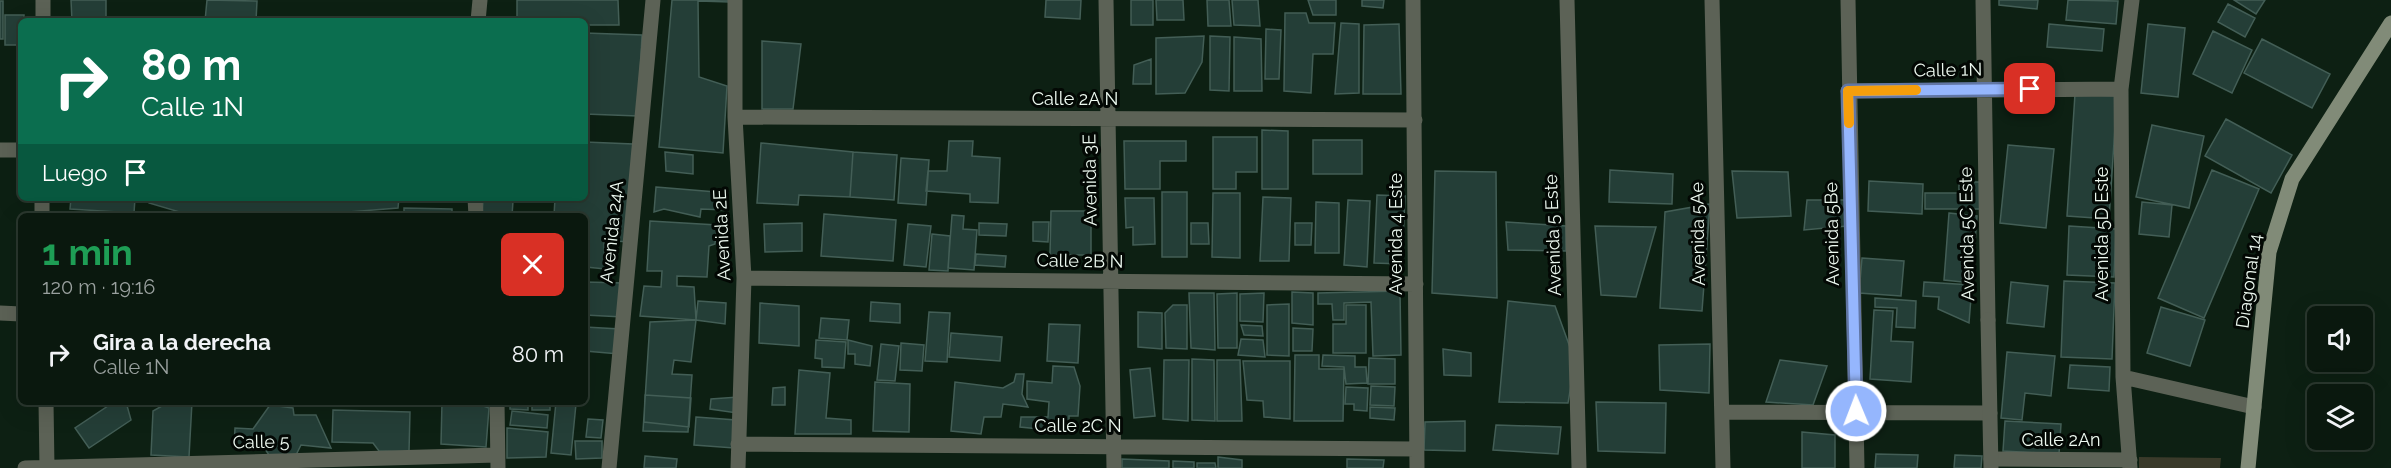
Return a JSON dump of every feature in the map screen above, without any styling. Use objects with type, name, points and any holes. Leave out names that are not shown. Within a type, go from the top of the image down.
[{"type":"street","points":[[43,0],[43,18]]},
{"type":"street","points":[[478,18],[480,0]]},
{"type":"street","name":"Avenida 24A","points":[[609,468],[653,0]]},
{"type":"street","name":"Avenida 2E","points":[[735,0],[735,117],[744,278],[738,468]]},
{"type":"street","name":"Avenida 3E","points":[[1106,0],[1114,468]]},
{"type":"street","name":"Avenida 4 Este","points":[[1413,0],[1417,468]]},
{"type":"street","name":"Avenida 5 Este","points":[[1567,0],[1579,468]]},
{"type":"street","name":"Avenida 5Ae","points":[[1712,0],[1723,468]]},
{"type":"street","name":"Avenida 5Be","points":[[1848,0],[1857,468]]},
{"type":"street","name":"Avenida 5C Este","points":[[1983,0],[1991,464]]},
{"type":"street","name":"Avenida 5D Este","points":[[2130,464],[2123,377],[2121,89],[2132,0]]},
{"type":"street","name":"Diagonal 14","points":[[2248,468],[2269,252],[2292,179],[2391,23]]},
{"type":"street","name":"Calle 1N","points":[[1848,91],[2121,89]]},
{"type":"street","name":"Calle 2A N","points":[[735,117],[1415,120]]},
{"type":"street","points":[[0,150],[18,150]]},
{"type":"street","name":"Calle 2B N","points":[[744,278],[1416,284]]},
{"type":"street","points":[[0,313],[18,314]]},
{"type":"street","points":[[2123,377],[2254,407]]},
{"type":"street","points":[[46,405],[47,467]]},
{"type":"street","points":[[497,405],[497,462]]},
{"type":"street","points":[[1722,412],[1990,413]]},
{"type":"street","name":"Calle 2C N","points":[[738,444],[1417,449]]},
{"type":"street","name":"Calle 5","points":[[25,468],[497,462]]},
{"type":"street","name":"Calle 2An","points":[[1991,464],[2130,464]]},
{"type":"green space","points":[[2139,457],[2221,458],[2220,468],[2139,468]]},
{"type":"building","points":[[71,0],[106,0],[106,18],[72,18]]},
{"type":"building","points":[[207,0],[257,1],[256,18],[205,18]]},
{"type":"building","points":[[517,0],[618,0],[619,25],[588,25],[588,18],[517,18]]},
{"type":"building","points":[[672,0],[730,0],[730,2],[698,1],[699,77],[727,86],[723,153],[659,147]]},
{"type":"building","points":[[1046,0],[1081,0],[1080,19],[1045,17]]},
{"type":"building","points":[[1131,0],[1153,0],[1153,25],[1131,25]]},
{"type":"building","points":[[1156,0],[1183,0],[1184,20],[1157,20]]},
{"type":"building","points":[[1207,0],[1229,0],[1231,26],[1208,26]]},
{"type":"building","points":[[1232,0],[1258,0],[1260,26],[1234,25]]},
{"type":"building","points":[[1308,0],[1336,0],[1336,15],[1313,15]]},
{"type":"building","points":[[1362,0],[1384,0],[1383,8],[1362,6]]},
{"type":"building","points":[[1999,0],[2038,0],[2037,9],[1999,5]]},
{"type":"building","points":[[2068,0],[2118,1],[2116,24],[2066,20]]},
{"type":"building","points":[[2234,0],[2265,0],[2256,14]]},
{"type":"building","points":[[0,1],[3,1],[3,39],[0,39]]},
{"type":"building","points":[[2228,4],[2255,18],[2245,37],[2218,22]]},
{"type":"building","points":[[1285,13],[1306,13],[1309,23],[1335,23],[1333,54],[1313,54],[1311,93],[1284,91]]},
{"type":"building","points":[[5,15],[24,15],[24,18],[18,18],[18,45],[5,45]]},
{"type":"building","points":[[1341,23],[1359,24],[1359,93],[1335,94]]},
{"type":"building","points":[[1399,24],[1401,94],[1363,94],[1364,25]]},
{"type":"building","points":[[2049,24],[2104,29],[2102,51],[2047,47]]},
{"type":"building","points":[[2148,24],[2185,28],[2178,97],[2141,93]]},
{"type":"building","points":[[1266,29],[1281,30],[1279,79],[1265,79]]},
{"type":"building","points":[[2213,31],[2252,50],[2232,93],[2193,74]]},
{"type":"building","points":[[588,33],[642,35],[638,116],[588,114]]},
{"type":"building","points":[[1204,36],[1202,62],[1185,93],[1156,94],[1156,38]]},
{"type":"building","points":[[1210,36],[1230,37],[1229,91],[1210,90]]},
{"type":"building","points":[[1234,37],[1261,39],[1262,91],[1234,91]]},
{"type":"building","points":[[2262,39],[2330,74],[2312,108],[2244,73]]},
{"type":"building","points":[[762,41],[801,44],[793,109],[762,109]]},
{"type":"building","points":[[1151,59],[1151,84],[1133,84],[1134,65]]},
{"type":"building","points":[[2075,94],[2117,96],[2109,219],[2067,216]]},
{"type":"building","points":[[2226,119],[2292,155],[2271,193],[2205,156]]},
{"type":"building","points":[[2152,125],[2204,136],[2189,208],[2136,197]]},
{"type":"building","points":[[1262,130],[1288,131],[1288,189],[1262,189]]},
{"type":"building","points":[[1213,137],[1257,137],[1257,172],[1236,172],[1236,189],[1213,189]]},
{"type":"building","points":[[1313,140],[1362,140],[1362,174],[1313,174]]},
{"type":"building","points":[[949,141],[973,141],[972,156],[1000,158],[998,203],[970,202],[970,194],[926,191],[928,171],[947,171]]},
{"type":"building","points":[[1124,141],[1186,141],[1186,161],[1160,161],[1160,189],[1125,189]]},
{"type":"building","points":[[588,142],[633,144],[628,242],[604,240],[605,269],[588,267],[588,213],[554,213],[555,201],[588,201]]},
{"type":"building","points":[[761,143],[853,152],[850,197],[799,195],[798,205],[757,203]]},
{"type":"building","points":[[2008,145],[2054,149],[2046,228],[2000,223]]},
{"type":"building","points":[[665,152],[693,155],[693,174],[666,171]]},
{"type":"building","points":[[853,152],[897,155],[894,200],[850,197]]},
{"type":"building","points":[[901,158],[929,160],[926,205],[898,203]]},
{"type":"building","points":[[1610,170],[1673,174],[1672,204],[1609,202]]},
{"type":"building","points":[[2212,170],[2259,189],[2204,318],[2158,298]]},
{"type":"building","points":[[1435,171],[1496,172],[1497,298],[1432,293]]},
{"type":"building","points":[[1732,171],[1788,172],[1791,216],[1737,218]]},
{"type":"building","points":[[1869,181],[1923,184],[1922,214],[1868,211]]},
{"type":"building","points":[[1959,182],[1980,182],[1980,209],[1925,209],[1925,193],[1959,193]]},
{"type":"building","points":[[656,187],[728,193],[726,210],[701,209],[700,217],[664,209],[654,212]]},
{"type":"building","points":[[1162,192],[1187,192],[1187,257],[1162,257]]},
{"type":"building","points":[[1213,193],[1240,193],[1240,258],[1212,257]]},
{"type":"building","points":[[1377,195],[1405,196],[1402,264],[1374,263]]},
{"type":"building","points":[[1263,197],[1291,198],[1289,261],[1260,261]]},
{"type":"building","points":[[1125,198],[1154,198],[1155,244],[1133,245],[1133,227],[1126,228]]},
{"type":"building","points":[[1348,200],[1370,201],[1367,267],[1344,265]]},
{"type":"building","points":[[1807,200],[1846,200],[1847,226],[1804,230]]},
{"type":"building","points":[[71,201],[135,201],[134,213],[70,209]]},
{"type":"building","points":[[149,201],[399,201],[398,208],[336,213],[183,213],[149,203]]},
{"type":"building","points":[[483,201],[513,201],[512,213],[482,213]]},
{"type":"building","points":[[1316,202],[1339,203],[1339,253],[1315,253]]},
{"type":"building","points":[[2142,202],[2172,205],[2169,237],[2139,234]]},
{"type":"building","points":[[1710,204],[1702,311],[1660,308],[1665,212]]},
{"type":"building","points":[[404,208],[452,209],[452,213],[404,213]]},
{"type":"building","points":[[1051,211],[1091,211],[1091,255],[1050,255]]},
{"type":"building","points":[[1949,213],[1977,216],[1972,283],[1944,280]]},
{"type":"building","points":[[824,214],[896,220],[893,261],[821,256]]},
{"type":"building","points":[[952,215],[964,216],[963,229],[977,230],[974,270],[948,268]]},
{"type":"building","points":[[650,221],[717,225],[715,244],[709,246],[707,277],[677,276],[677,286],[694,287],[696,320],[640,316],[644,286],[661,287],[662,271],[647,271]]},
{"type":"building","points":[[1033,222],[1049,222],[1048,242],[1033,241]]},
{"type":"building","points":[[1506,222],[1566,226],[1566,251],[1508,250]]},
{"type":"building","points":[[802,223],[802,251],[765,252],[764,224]]},
{"type":"building","points":[[979,223],[1007,224],[1006,236],[979,235]]},
{"type":"building","points":[[1191,223],[1208,223],[1209,244],[1191,244]]},
{"type":"building","points":[[1295,223],[1312,223],[1311,245],[1295,245]]},
{"type":"building","points":[[908,224],[931,226],[926,267],[904,265]]},
{"type":"building","points":[[1595,226],[1656,227],[1636,297],[1601,295]]},
{"type":"building","points":[[2069,226],[2116,229],[2114,277],[2067,275]]},
{"type":"building","points":[[932,234],[950,236],[948,271],[929,270]]},
{"type":"building","points":[[976,254],[1006,256],[1005,267],[975,265]]},
{"type":"building","points":[[1862,258],[1904,261],[1901,296],[1859,293]]},
{"type":"building","points":[[2064,281],[2115,283],[2112,359],[2061,357]]},
{"type":"building","points":[[588,282],[624,283],[623,317],[588,315]]},
{"type":"building","points":[[1924,282],[1972,285],[1969,323],[1938,309],[1939,297],[1923,296]]},
{"type":"building","points":[[2011,282],[2048,286],[2044,327],[2007,323]]},
{"type":"building","points":[[1400,291],[1401,355],[1373,356],[1371,302],[1344,303],[1344,320],[1333,320],[1332,304],[1318,304],[1318,293]]},
{"type":"building","points":[[1292,292],[1313,293],[1313,325],[1292,323]]},
{"type":"building","points":[[1189,293],[1214,293],[1215,350],[1191,348]]},
{"type":"building","points":[[1237,293],[1237,348],[1218,348],[1217,294]]},
{"type":"building","points":[[1264,293],[1263,322],[1240,321],[1240,294]]},
{"type":"building","points":[[1875,298],[1916,301],[1915,328],[1896,327],[1897,308],[1875,307]]},
{"type":"building","points":[[698,301],[726,303],[725,324],[696,320]]},
{"type":"building","points":[[1508,301],[1555,306],[1575,361],[1568,403],[1499,402]]},
{"type":"building","points":[[871,302],[900,304],[900,323],[870,321]]},
{"type":"building","points":[[760,303],[799,306],[799,346],[759,343]]},
{"type":"building","points":[[1289,304],[1289,356],[1267,355],[1267,305]]},
{"type":"building","points":[[1173,305],[1187,305],[1187,349],[1166,348],[1165,313]]},
{"type":"building","points":[[1346,305],[1366,305],[1366,353],[1333,353],[1333,324],[1346,324]]},
{"type":"building","points":[[2161,307],[2205,320],[2190,366],[2147,353]]},
{"type":"building","points":[[1874,310],[1893,311],[1891,341],[1913,342],[1911,382],[1870,379]]},
{"type":"building","points":[[929,312],[950,313],[947,362],[925,361]]},
{"type":"building","points":[[1138,312],[1162,313],[1162,349],[1138,347]]},
{"type":"building","points":[[821,318],[849,320],[847,340],[819,338]]},
{"type":"building","points":[[696,320],[691,362],[674,360],[672,374],[692,375],[688,432],[643,431],[650,322]]},
{"type":"building","points":[[1049,324],[1080,325],[1078,363],[1047,361]]},
{"type":"building","points":[[1241,325],[1262,326],[1263,336],[1244,335]]},
{"type":"building","points":[[588,327],[620,329],[619,354],[588,351]]},
{"type":"building","points":[[1293,328],[1313,329],[1312,351],[1293,351]]},
{"type":"building","points":[[951,333],[1002,337],[1000,361],[949,357]]},
{"type":"building","points":[[1241,339],[1263,340],[1265,357],[1238,355]]},
{"type":"building","points":[[816,340],[846,342],[844,368],[822,367],[822,359],[815,358]]},
{"type":"building","points":[[848,340],[872,346],[870,366],[855,364],[855,354],[848,354]]},
{"type":"building","points":[[901,343],[924,345],[922,371],[900,370]]},
{"type":"building","points":[[881,344],[899,346],[895,381],[877,380]]},
{"type":"building","points":[[1710,344],[1709,393],[1660,390],[1659,345]]},
{"type":"building","points":[[1443,349],[1471,353],[1471,376],[1444,375]]},
{"type":"building","points":[[2007,352],[2055,356],[2051,396],[2025,393],[2022,420],[2001,418]]},
{"type":"building","points":[[1295,355],[1319,355],[1319,369],[1344,369],[1343,421],[1294,421]]},
{"type":"building","points":[[1323,355],[1355,356],[1355,367],[1366,367],[1367,383],[1346,384],[1344,367],[1322,366]]},
{"type":"building","points":[[1369,358],[1395,359],[1395,384],[1368,384]]},
{"type":"building","points":[[1192,359],[1214,360],[1215,421],[1192,420]]},
{"type":"building","points":[[1164,360],[1189,360],[1188,421],[1163,419]]},
{"type":"building","points":[[1217,360],[1240,360],[1242,421],[1217,421]]},
{"type":"building","points":[[1780,360],[1827,366],[1813,405],[1766,402]]},
{"type":"building","points":[[1243,361],[1290,361],[1290,419],[1264,417],[1263,401],[1247,400]]},
{"type":"building","points":[[2070,365],[2110,367],[2109,391],[2068,388]]},
{"type":"building","points":[[1053,366],[1074,367],[1080,386],[1078,416],[1069,416],[1069,432],[1020,427],[1021,417],[1048,417],[1049,402],[1027,399],[1027,381],[1052,383]]},
{"type":"building","points":[[1150,368],[1155,416],[1134,418],[1130,370]]},
{"type":"building","points":[[799,370],[830,373],[826,418],[851,420],[851,434],[795,434]]},
{"type":"building","points":[[1016,374],[1024,374],[1022,394],[1028,407],[1003,404],[1001,417],[984,417],[981,434],[951,431],[955,382],[1003,388],[1014,382]]},
{"type":"building","points":[[875,382],[910,384],[909,432],[873,431]]},
{"type":"building","points":[[1371,386],[1395,387],[1394,406],[1370,405]]},
{"type":"building","points":[[785,387],[785,405],[772,405],[773,388]]},
{"type":"building","points":[[1346,387],[1368,388],[1367,411],[1354,410],[1354,404],[1345,404]]},
{"type":"building","points":[[645,395],[691,398],[689,427],[644,422]]},
{"type":"building","points":[[738,397],[737,413],[710,409],[711,399]]},
{"type":"building","points":[[1596,402],[1666,403],[1665,453],[1598,451]]},
{"type":"building","points":[[110,405],[127,405],[131,420],[89,448],[75,428]]},
{"type":"building","points":[[164,405],[192,405],[189,457],[151,455],[153,411]]},
{"type":"building","points":[[270,405],[293,408],[294,415],[316,415],[331,448],[301,445],[296,455],[269,455],[265,449],[234,448],[235,428],[253,429]]},
{"type":"building","points":[[442,405],[480,405],[489,408],[486,447],[441,444]]},
{"type":"building","points":[[510,405],[528,405],[528,410],[510,409]]},
{"type":"building","points":[[532,405],[550,405],[550,410],[532,410]]},
{"type":"building","points":[[556,405],[576,405],[571,455],[551,453]]},
{"type":"building","points":[[1370,407],[1395,408],[1394,420],[1370,418]]},
{"type":"building","points":[[333,410],[410,412],[409,452],[379,451],[373,443],[332,442]]},
{"type":"building","points":[[512,411],[548,415],[547,428],[510,425]]},
{"type":"building","points":[[696,417],[736,420],[734,448],[694,445]]},
{"type":"building","points":[[588,419],[603,420],[601,438],[586,437]]},
{"type":"building","points":[[1465,421],[1465,451],[1424,450],[1425,422]]},
{"type":"building","points":[[2005,421],[2061,424],[2059,454],[2003,451]]},
{"type":"building","points":[[1496,425],[1561,427],[1558,454],[1493,450]]},
{"type":"building","points":[[507,428],[548,432],[546,457],[507,458]]},
{"type":"building","points":[[1802,432],[1835,435],[1835,468],[1802,468]]},
{"type":"building","points":[[575,441],[602,441],[602,458],[576,459]]},
{"type":"building","points":[[1876,454],[1918,455],[1917,468],[1875,468]]},
{"type":"building","points":[[1955,455],[1982,456],[1981,468],[1954,468]]},
{"type":"building","points":[[645,456],[677,459],[676,468],[644,468]]},
{"type":"building","points":[[1218,457],[1242,460],[1242,468],[1218,468]]},
{"type":"building","points":[[1122,459],[1169,461],[1169,468],[1122,468]]},
{"type":"building","points":[[1347,459],[1384,460],[1383,468],[1347,468]]},
{"type":"building","points":[[1173,461],[1194,462],[1194,468],[1173,468]]},
{"type":"building","points":[[1197,463],[1215,463],[1216,468],[1197,468]]},
{"type":"slow traffic","points":[[1849,123],[1848,91],[1916,90]]},
{"type":"route","points":[[1856,411],[1848,91],[2030,89]]}]
